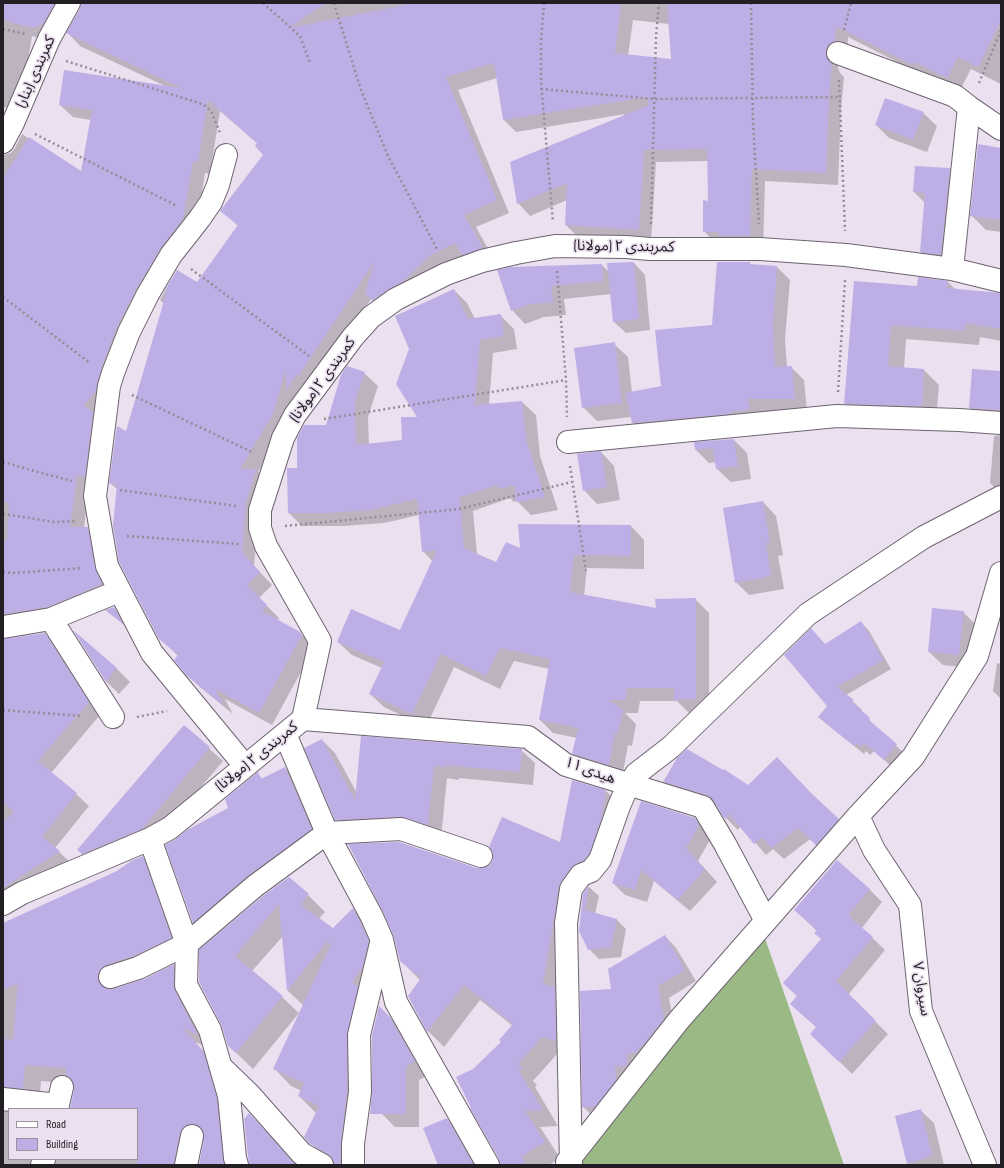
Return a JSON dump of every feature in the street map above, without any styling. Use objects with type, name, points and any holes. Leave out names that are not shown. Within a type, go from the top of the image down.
[{"type":"street","name":"کمربندی (بنار)","points":[[3,142],[13,123],[44,50],[69,3]]},
{"type":"street","points":[[838,53],[955,96],[1001,129]]},
{"type":"street","points":[[952,269],[969,107]]},
{"type":"street","points":[[226,155],[218,185],[210,202],[200,218],[171,254],[148,294],[129,332],[111,380],[96,496],[107,566],[152,653],[245,766]]},
{"type":"street","name":"کمربندی ۲ (مولانا)","points":[[3,904],[22,893],[150,839],[170,828],[303,719],[320,641],[262,528],[275,461],[283,438],[295,415],[328,370],[353,337],[371,317],[396,298],[446,274],[516,253],[555,246],[626,247],[650,249],[760,249],[846,255],[952,269],[1001,281]]},
{"type":"street","points":[[568,442],[837,416],[959,420],[1001,423]]},
{"type":"street","points":[[569,1163],[566,923],[571,889],[581,875],[591,871],[600,860],[619,806],[636,774],[671,747],[808,614],[924,537],[1001,497]]},
{"type":"street","points":[[569,1163],[680,1020],[858,816],[913,757],[977,656],[1001,573]]},
{"type":"street","points":[[3,627],[51,619],[119,591]]},
{"type":"street","points":[[51,619],[113,718]]},
{"type":"street","name":"هیدی ۱۱","points":[[303,719],[528,737],[566,765],[702,807],[725,844],[766,921]]},
{"type":"street","points":[[285,734],[327,833],[372,917],[382,940],[396,1002],[488,1165]]},
{"type":"street","name":"سیروان ۷","points":[[858,816],[874,850],[910,905],[921,1011],[985,1165]]},
{"type":"street","points":[[110,977],[138,968],[186,944],[255,886],[327,833],[402,829],[481,856]]},
{"type":"street","points":[[150,839],[186,944],[186,986],[210,1030],[229,1096],[237,1165]]},
{"type":"street","points":[[353,1165],[353,1144],[360,1092],[359,1035],[382,940]]},
{"type":"street","points":[[221,1067],[250,1095],[302,1154],[322,1165]]},
{"type":"street","points":[[3,1099],[59,1100]]},
{"type":"street","points":[[186,1165],[192,1136]]},
{"type":"path","points":[[263,3],[300,36],[310,63]]},
{"type":"path","points":[[334,3],[364,97],[388,156],[439,254],[446,274]]},
{"type":"path","points":[[544,3],[541,41],[541,89],[566,380],[568,442],[572,482],[586,571]]},
{"type":"path","points":[[650,249],[656,36],[659,3]]},
{"type":"path","points":[[751,3],[753,98],[760,249]]},
{"type":"path","points":[[837,416],[846,255],[838,53],[851,3]]},
{"type":"path","points":[[969,107],[1001,30]]},
{"type":"path","points":[[44,50],[69,62],[199,103],[207,107],[215,120],[226,155]]},
{"type":"path","points":[[541,89],[654,99],[840,97]]},
{"type":"path","points":[[13,123],[200,218]]},
{"type":"path","points":[[171,254],[328,370]]},
{"type":"path","points":[[3,297],[95,366],[111,380],[132,394],[260,456],[275,461]]},
{"type":"path","points":[[295,415],[309,421],[566,380]]},
{"type":"path","points":[[3,462],[96,487],[262,528]]},
{"type":"path","points":[[3,514],[100,528],[262,528],[459,509],[572,482]]},
{"type":"path","points":[[3,572],[13,573],[107,566]]},
{"type":"green space","points":[[761,927],[844,1165],[579,1165],[579,1149]]},
{"type":"building","points":[[3,3],[55,3],[44,23],[34,28],[3,20]]},
{"type":"building","points":[[81,3],[326,3],[289,28],[415,3],[621,3],[615,53],[671,59],[667,3],[1001,3],[1001,20],[978,67],[958,57],[947,78],[914,62],[912,65],[836,26],[835,41],[826,48],[828,61],[832,64],[826,173],[752,169],[750,236],[719,236],[719,232],[703,232],[703,200],[708,201],[707,149],[644,150],[639,230],[565,225],[567,183],[517,204],[510,162],[649,105],[647,97],[503,120],[494,63],[446,77],[497,200],[464,215],[483,248],[462,255],[455,243],[429,256],[401,283],[373,300],[365,294],[374,262],[297,378],[297,373],[286,391],[286,369],[273,414],[240,469],[256,469],[246,503],[242,552],[260,572],[247,585],[267,605],[262,611],[300,632],[302,635],[259,713],[215,689],[223,705],[187,676],[174,660],[178,655],[159,639],[119,562],[113,525],[117,485],[109,483],[117,426],[126,431],[168,287],[159,300],[177,270],[197,282],[238,225],[220,211],[263,155],[255,146],[257,143],[208,100],[198,162],[193,162],[183,219],[160,249],[137,288],[117,327],[101,369],[96,390],[84,406],[93,412],[85,477],[77,475],[70,527],[88,527],[95,568],[102,584],[48,607],[3,614],[3,540],[7,540],[9,503],[3,501],[3,178],[29,137],[81,171],[92,110],[59,105],[64,70],[181,88],[66,33],[80,9]]},
{"type":"building","points":[[885,98],[924,112],[913,140],[875,125]]},
{"type":"building","points":[[978,144],[1001,148],[1001,220],[970,216]]},
{"type":"building","points":[[915,166],[950,168],[941,255],[920,252],[925,193],[913,192]]},
{"type":"building","points":[[634,262],[639,319],[613,322],[607,263]]},
{"type":"building","points":[[717,262],[750,262],[750,264],[777,266],[773,325],[775,367],[792,366],[795,399],[748,399],[750,409],[730,412],[730,414],[632,423],[625,393],[661,386],[655,330],[712,325]]},
{"type":"building","points":[[602,264],[603,281],[551,286],[553,302],[530,304],[511,311],[497,270],[510,267]]},
{"type":"building","points":[[918,277],[948,281],[947,288],[1001,293],[1001,329],[965,323],[965,331],[891,325],[888,366],[924,369],[922,406],[844,404],[854,281],[917,286]]},
{"type":"building","points":[[454,289],[468,319],[501,314],[504,336],[480,340],[475,405],[522,401],[527,442],[545,497],[516,502],[515,485],[499,489],[498,485],[460,497],[464,548],[496,562],[506,542],[520,548],[518,524],[631,525],[631,556],[574,555],[570,592],[656,608],[655,599],[696,598],[696,699],[674,700],[674,688],[627,688],[625,700],[608,700],[623,710],[618,733],[615,733],[609,765],[572,754],[578,728],[539,720],[550,659],[500,648],[486,676],[441,654],[412,714],[369,694],[384,662],[337,642],[351,609],[400,630],[437,550],[422,552],[417,499],[370,510],[329,513],[288,513],[287,468],[297,468],[297,438],[304,425],[326,425],[341,375],[347,366],[365,372],[355,403],[356,445],[402,440],[401,417],[417,417],[396,384],[409,349],[395,316]]},
{"type":"building","points":[[615,342],[622,403],[582,408],[574,348]]},
{"type":"building","points":[[972,369],[1001,371],[1001,410],[969,408]]},
{"type":"building","points":[[734,439],[738,466],[716,469],[713,448],[695,450],[694,442]]},
{"type":"building","points":[[601,451],[607,487],[583,491],[577,454]]},
{"type":"building","points":[[763,501],[770,542],[766,543],[771,576],[735,583],[723,508]]},
{"type":"building","points":[[114,607],[123,624],[105,610]]},
{"type":"building","points":[[932,608],[964,611],[959,655],[928,652]]},
{"type":"building","points":[[861,621],[883,660],[837,687],[854,700],[852,702],[870,718],[869,720],[897,744],[884,760],[864,743],[861,747],[857,743],[854,746],[818,717],[827,706],[784,655],[811,628],[825,644]]},
{"type":"building","points":[[73,630],[117,668],[106,682]]},
{"type":"building","points":[[45,633],[89,702],[38,761],[77,793],[42,837],[60,851],[3,888],[3,823],[14,812],[3,802],[3,639]]},
{"type":"building","points":[[184,725],[210,747],[142,829],[82,854],[77,850]]},
{"type":"building","points":[[361,736],[522,749],[520,772],[446,765],[446,767],[434,766],[428,825],[401,817],[335,820],[304,748],[322,739],[355,800]]},
{"type":"building","points":[[687,749],[723,770],[724,769],[748,785],[777,757],[812,794],[839,819],[816,845],[798,828],[771,848],[762,837],[754,844],[729,814],[726,819],[722,815],[714,801],[707,795],[663,782],[677,758]]},
{"type":"building","points":[[285,767],[312,829],[248,876],[193,923],[165,845],[176,839],[187,830],[228,808],[225,799],[258,772],[261,779]]},
{"type":"building","points":[[572,780],[606,790],[601,820],[589,854],[583,861],[576,863],[571,868],[559,887],[543,984],[555,987],[556,1041],[542,1037],[518,1064],[522,1068],[519,1071],[543,1110],[525,1111],[545,1142],[522,1156],[526,1165],[500,1165],[499,1159],[470,1108],[456,1077],[473,1069],[501,1042],[499,1040],[513,1024],[464,985],[427,1032],[408,996],[421,978],[400,961],[394,937],[383,912],[348,844],[399,842],[477,868],[484,868],[490,865],[493,860],[493,853],[489,847],[502,817],[560,842]]},
{"type":"building","points":[[641,801],[695,818],[699,825],[686,848],[705,869],[678,900],[641,870],[635,890],[612,883]]},
{"type":"building","points":[[143,856],[172,938],[133,956],[106,965],[98,974],[98,980],[102,986],[108,989],[114,989],[144,979],[174,964],[175,991],[198,1035],[182,1027],[203,1051],[217,1098],[224,1165],[199,1165],[204,1132],[201,1127],[194,1124],[188,1124],[183,1127],[180,1133],[174,1165],[137,1165],[138,1108],[70,1108],[74,1084],[71,1078],[66,1075],[66,1068],[25,1065],[23,1089],[3,1087],[3,1039],[13,1040],[18,983],[3,990],[3,923],[117,871],[131,861]]},
{"type":"building","points":[[837,860],[870,889],[849,914],[852,917],[851,918],[873,937],[836,981],[876,1021],[839,1062],[810,1034],[816,1027],[790,1004],[797,996],[783,983],[821,939],[814,933],[817,930],[794,910]]},
{"type":"building","points":[[289,877],[309,894],[301,905],[333,928],[353,908],[369,941],[362,968],[352,982],[358,987],[347,1035],[347,1091],[340,1165],[334,1165],[333,1159],[328,1154],[310,1144],[304,1137],[319,1106],[298,1096],[304,1083],[273,1069],[331,944],[327,942],[287,991],[279,904],[235,956],[283,996],[236,1053],[228,1046],[221,1024],[199,982],[199,950],[263,896]]},
{"type":"building","points":[[589,885],[585,910],[617,919],[611,947],[588,950],[579,931],[583,894]]},
{"type":"building","points":[[665,935],[685,970],[658,986],[664,1019],[639,1048],[638,1052],[626,1054],[628,1065],[615,1067],[616,1080],[595,1107],[582,1107],[580,991],[611,989],[608,969]]},
{"type":"building","points":[[379,1006],[389,1016],[415,1061],[406,1067],[406,1114],[370,1114],[372,1092],[372,1036]]},
{"type":"building","points":[[921,1109],[932,1156],[907,1164],[895,1116]]},
{"type":"building","points":[[249,1113],[296,1165],[249,1165],[244,1119]]},
{"type":"building","points":[[447,1118],[474,1165],[438,1165],[423,1128]]}]
